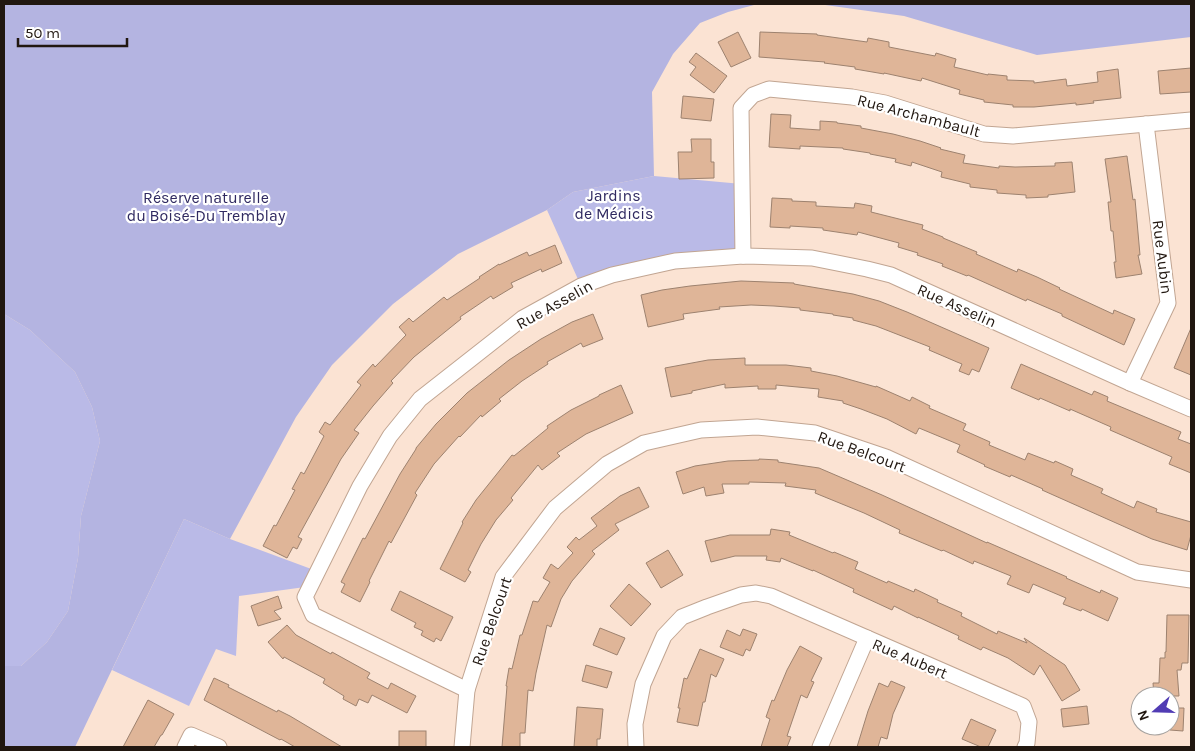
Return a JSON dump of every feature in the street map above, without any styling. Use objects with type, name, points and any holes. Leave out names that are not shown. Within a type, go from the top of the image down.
[{"type":"street","name":"Rue Archambault","points":[[742,256],[741,108],[753,95],[769,90],[852,97],[886,103],[984,134],[1013,136],[1191,120]]},
{"type":"street","name":"Rue Aubin","points":[[1130,383],[1168,303],[1146,124]]},
{"type":"street","name":"Rue Asselin","points":[[467,690],[313,615],[305,598],[360,486],[390,436],[420,399],[523,318],[581,286],[612,275],[675,261],[742,256],[812,258],[891,275],[1191,409]]},
{"type":"street","name":"Rue Belcourt","points":[[462,747],[467,690],[503,576],[555,508],[607,464],[644,443],[701,430],[757,427],[815,434],[886,457],[1136,572],[1180,580],[1191,580]]},
{"type":"street","points":[[636,747],[635,724],[643,684],[664,636],[682,617],[742,595],[756,593],[771,596],[867,638]]},
{"type":"street","name":"Rue Aubert","points":[[820,747],[867,638],[1023,706],[1029,722],[1025,747]]},
{"type":"street","points":[[185,747],[191,735],[219,747]]},
{"type":"green space","name":"Réserve naturelle du Boisé-Du Tremblay","points":[[4,4],[763,4],[728,12],[700,23],[673,54],[652,92],[654,176],[573,192],[547,210],[458,254],[393,304],[332,365],[296,417],[230,539],[184,519],[75,747],[4,747],[4,666],[21,666],[47,642],[68,611],[78,558],[81,516],[100,441],[92,407],[75,372],[30,330],[4,314]]},
{"type":"green space","points":[[818,4],[1191,4],[1191,37],[1037,55],[904,16]]},
{"type":"green space","name":"Jardins de Médicis","points":[[654,176],[742,184],[743,256],[675,261],[581,286],[547,210],[573,192]]},
{"type":"green space","points":[[4,314],[30,330],[75,372],[92,407],[100,441],[81,516],[78,558],[68,611],[47,642],[21,666],[4,666]]},
{"type":"green space","points":[[184,519],[230,539],[314,570],[305,587],[239,596],[236,656],[216,649],[189,706],[112,670]]},
{"type":"building","points":[[738,32],[751,58],[731,67],[718,42]]},
{"type":"building","points":[[760,32],[817,34],[867,42],[868,38],[889,42],[889,47],[935,56],[936,53],[956,59],[954,67],[988,75],[1007,76],[1007,80],[1034,81],[1034,83],[1066,79],[1067,86],[1098,82],[1097,72],[1118,69],[1121,98],[1076,105],[1076,103],[1034,107],[1013,107],[1013,105],[984,102],[984,100],[959,94],[960,90],[922,78],[921,81],[825,62],[759,57]]},
{"type":"building","points":[[696,53],[727,76],[714,93],[690,75],[696,67],[689,62]]},
{"type":"building","points":[[1191,68],[1191,92],[1160,94],[1158,71]]},
{"type":"building","points":[[683,96],[714,99],[711,121],[681,118]]},
{"type":"building","points":[[771,114],[791,115],[790,128],[820,130],[820,121],[861,126],[861,128],[893,134],[965,155],[963,163],[999,168],[999,166],[1055,166],[1055,163],[1072,162],[1075,192],[1048,195],[1048,197],[1026,198],[1026,195],[997,193],[997,190],[970,187],[970,184],[941,177],[942,172],[912,162],[911,166],[895,162],[896,159],[870,153],[843,148],[800,146],[800,149],[769,147]]},
{"type":"building","points":[[691,139],[711,139],[711,162],[714,162],[714,178],[679,179],[678,152],[692,152]]},
{"type":"building","points":[[1127,156],[1133,200],[1135,199],[1140,255],[1138,255],[1142,274],[1116,278],[1113,231],[1111,231],[1108,202],[1111,202],[1105,159]]},
{"type":"building","points":[[772,198],[816,202],[816,206],[854,208],[855,203],[872,206],[871,212],[923,225],[922,229],[977,252],[976,254],[1017,272],[1018,269],[1037,277],[1113,314],[1114,310],[1135,319],[1124,345],[1062,316],[1062,314],[942,266],[943,264],[917,255],[918,253],[898,247],[899,243],[858,232],[857,235],[823,230],[823,228],[770,227]]},
{"type":"building","points":[[555,245],[562,263],[542,272],[541,269],[511,283],[513,287],[493,299],[491,296],[460,317],[461,319],[414,357],[391,381],[393,383],[354,430],[359,433],[341,459],[298,537],[302,539],[297,549],[293,547],[287,558],[263,546],[295,490],[292,489],[301,472],[304,474],[324,436],[319,432],[325,422],[330,425],[361,385],[357,382],[373,364],[375,367],[406,335],[399,327],[409,318],[413,322],[444,297],[447,300],[499,264],[527,252],[529,256]]},
{"type":"building","points":[[741,281],[794,283],[879,301],[989,348],[979,372],[972,369],[969,375],[959,371],[962,364],[929,350],[930,347],[876,326],[853,320],[853,318],[833,314],[800,310],[800,308],[774,306],[719,307],[720,309],[683,314],[684,319],[648,327],[641,295],[690,286]]},
{"type":"building","points":[[593,314],[603,339],[583,347],[581,343],[547,362],[548,364],[499,399],[501,401],[482,417],[481,415],[459,436],[434,464],[415,493],[417,495],[391,543],[389,541],[360,602],[341,592],[345,584],[341,582],[363,538],[365,539],[416,448],[436,424],[467,393],[509,360],[572,322]]},
{"type":"building","points":[[1191,328],[1191,375],[1174,368]]},
{"type":"building","points":[[745,358],[745,365],[786,365],[811,368],[811,371],[876,386],[910,401],[912,397],[930,406],[929,408],[966,424],[963,430],[990,442],[989,445],[1025,460],[1028,453],[1054,463],[1055,461],[1073,469],[1071,475],[1103,489],[1101,493],[1134,508],[1137,501],[1157,509],[1156,512],[1191,522],[1191,535],[1187,550],[1152,539],[1011,475],[1010,477],[984,466],[957,452],[960,445],[919,428],[916,434],[887,419],[843,403],[843,401],[818,397],[819,389],[776,385],[776,389],[758,389],[758,386],[725,388],[725,384],[671,397],[665,368],[708,360]]},
{"type":"building","points":[[1021,364],[1092,395],[1094,391],[1108,397],[1107,401],[1181,432],[1178,439],[1191,444],[1191,473],[1169,464],[1172,457],[1110,430],[1111,427],[1070,409],[1070,411],[1011,388]]},
{"type":"building","points":[[621,385],[633,413],[586,434],[557,453],[560,456],[542,470],[538,465],[511,498],[513,500],[496,520],[481,544],[468,570],[471,572],[465,582],[440,569],[462,522],[476,500],[512,455],[514,456],[548,428],[547,426],[571,410]]},
{"type":"building","points":[[759,459],[778,460],[778,462],[819,468],[1100,593],[1101,590],[1118,598],[1108,621],[1082,609],[1081,611],[1063,604],[1066,598],[1033,584],[1029,593],[1007,584],[1011,576],[974,561],[973,564],[899,533],[900,530],[815,493],[816,490],[785,486],[786,483],[749,482],[749,484],[722,484],[724,493],[706,496],[704,487],[683,494],[676,472],[695,466]]},
{"type":"building","points":[[639,487],[649,507],[615,524],[619,530],[592,551],[595,554],[572,581],[561,599],[551,627],[547,625],[533,691],[528,690],[525,733],[520,733],[520,747],[502,747],[509,668],[512,669],[520,635],[522,635],[533,601],[538,602],[550,582],[543,578],[551,564],[558,569],[573,553],[567,547],[576,537],[579,540],[597,526],[591,518],[620,496]]},
{"type":"building","points":[[771,529],[790,532],[789,535],[858,562],[855,569],[914,592],[915,589],[938,600],[937,602],[962,613],[961,616],[997,634],[998,631],[1027,643],[1024,638],[1065,665],[1080,690],[1062,701],[1040,665],[1034,675],[1008,658],[983,647],[981,650],[958,639],[959,636],[918,617],[894,606],[892,610],[853,592],[854,589],[781,558],[780,562],[766,560],[767,556],[735,556],[711,562],[705,541],[730,535],[770,535]]},
{"type":"building","points":[[668,550],[683,575],[661,588],[646,563]]},
{"type":"building","points":[[629,584],[651,604],[631,626],[610,606]]},
{"type":"building","points":[[400,591],[453,617],[441,641],[436,638],[434,642],[421,635],[423,631],[414,627],[416,623],[391,610]]},
{"type":"building","points":[[278,596],[282,608],[274,611],[281,619],[258,626],[251,606]]},
{"type":"building","points":[[1167,615],[1189,615],[1188,663],[1182,663],[1181,670],[1177,670],[1178,686],[1153,686],[1153,683],[1159,683],[1160,658],[1165,658]]},
{"type":"building","points":[[287,625],[296,635],[370,673],[367,678],[388,689],[391,683],[416,696],[407,713],[372,695],[368,703],[359,699],[356,706],[343,699],[344,696],[323,683],[325,679],[284,657],[283,659],[268,642]]},
{"type":"building","points":[[600,628],[625,638],[617,655],[593,645]]},
{"type":"building","points":[[743,629],[757,634],[750,651],[746,649],[743,656],[720,647],[727,630],[740,636]]},
{"type":"building","points":[[800,646],[822,658],[811,681],[814,682],[807,698],[801,695],[787,736],[791,737],[787,747],[761,747],[770,719],[766,717],[772,700],[774,701]]},
{"type":"building","points":[[700,649],[724,659],[716,677],[711,674],[698,726],[677,722],[684,678],[687,679]]},
{"type":"building","points":[[586,665],[612,672],[607,688],[582,681]]},
{"type":"building","points":[[214,678],[277,712],[278,710],[290,716],[342,747],[295,747],[204,700]]},
{"type":"building","points":[[891,681],[905,687],[893,714],[887,739],[881,737],[878,747],[857,747],[879,683],[888,687]]},
{"type":"building","points":[[148,700],[174,714],[154,747],[123,747]]},
{"type":"building","points":[[1087,706],[1089,724],[1063,727],[1061,709]]},
{"type":"building","points":[[577,707],[603,709],[600,739],[597,739],[597,747],[574,747]]},
{"type":"building","points":[[1180,708],[1184,708],[1183,731],[1180,731]]},
{"type":"building","points":[[971,719],[996,730],[988,747],[981,747],[962,739]]},
{"type":"building","points":[[399,731],[426,731],[426,747],[399,747]]}]
